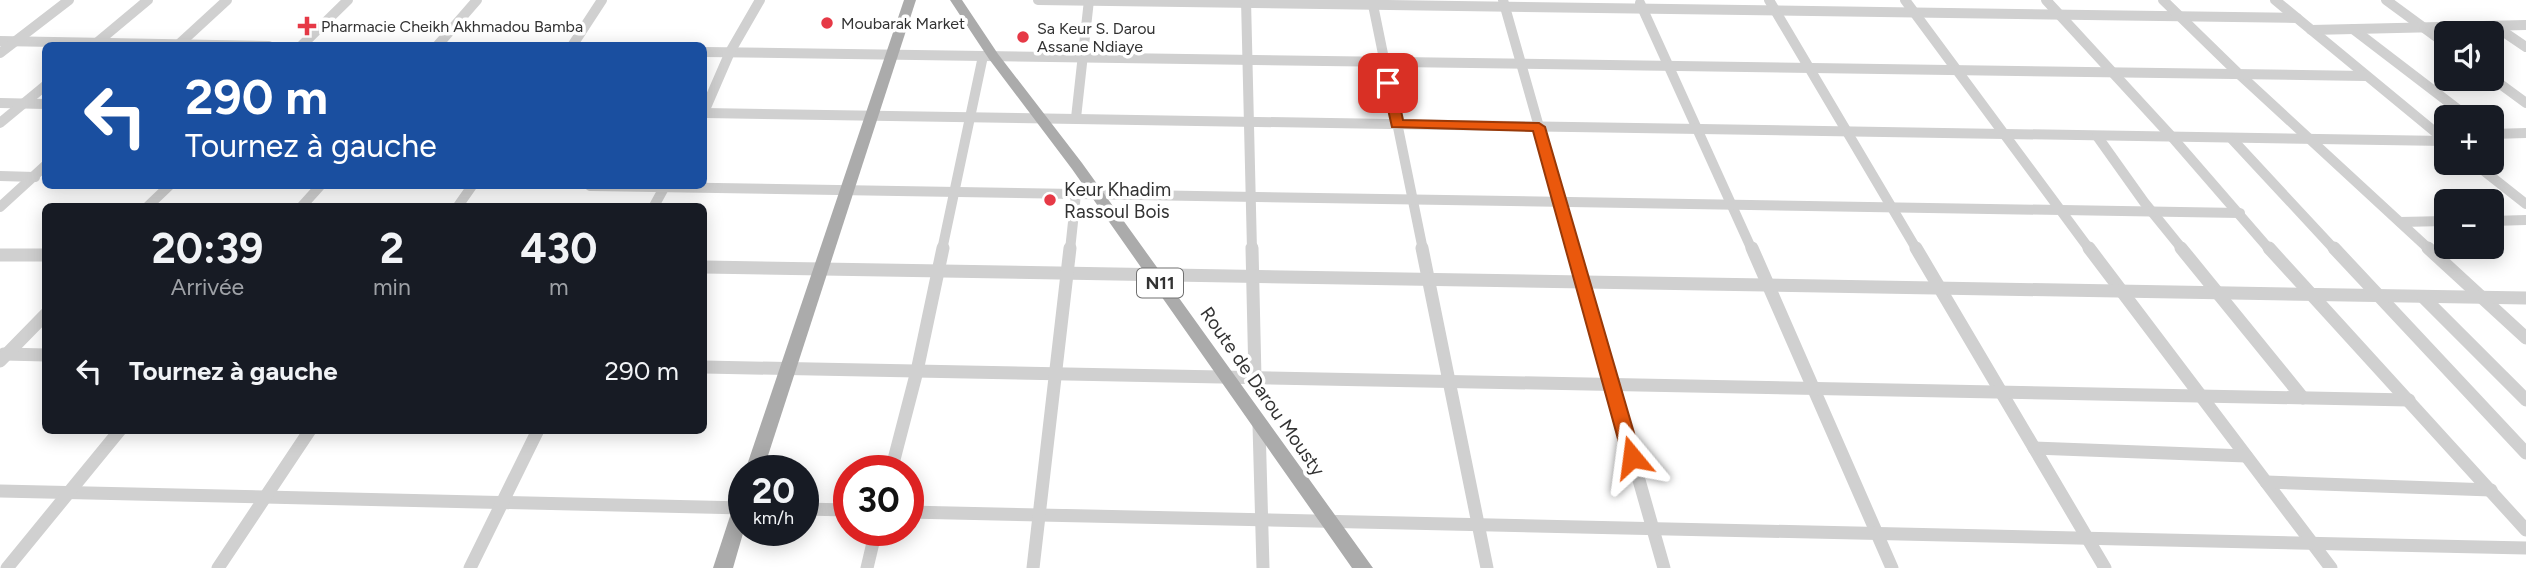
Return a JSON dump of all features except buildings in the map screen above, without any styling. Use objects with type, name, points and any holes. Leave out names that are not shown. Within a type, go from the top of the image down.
[{"type":"main road","points":[[759,455],[870,115],[911,0]]},
{"type":"main road","name":"Route de Darou Mousty","points":[[956,0],[988,56],[1041,119],[1363,568]]},
{"type":"main road","points":[[723,568],[730,546]]},
{"type":"street","points":[[0,53],[69,0]]},
{"type":"street","points":[[97,42],[148,0]]},
{"type":"street","points":[[181,42],[227,0]]},
{"type":"street","points":[[305,42],[348,0]]},
{"type":"street","points":[[441,42],[477,0]]},
{"type":"street","points":[[575,42],[602,0]]},
{"type":"street","points":[[707,106],[730,52],[760,0]]},
{"type":"street","points":[[1038,0],[1641,4],[1773,6],[1914,13],[2297,18]]},
{"type":"street","points":[[1905,0],[2331,568]]},
{"type":"street","points":[[2046,0],[2172,136],[2310,295],[2526,530]]},
{"type":"street","points":[[2163,0],[2239,74],[2526,338]]},
{"type":"street","points":[[2275,0],[2366,76],[2434,128]]},
{"type":"street","points":[[2386,0],[2434,34]]},
{"type":"street","points":[[1076,118],[1089,1]]},
{"type":"street","points":[[1246,1],[1255,378]]},
{"type":"street","points":[[1372,2],[1487,568]]},
{"type":"street","points":[[1504,3],[1664,568]]},
{"type":"street","points":[[1641,4],[1769,285],[1892,568]]},
{"type":"street","points":[[1773,6],[2105,568]]},
{"type":"street","points":[[2504,26],[2526,25]]},
{"type":"street","points":[[2311,30],[2434,27]]},
{"type":"street","points":[[2353,29],[2452,105]]},
{"type":"street","points":[[2504,32],[2526,47]]},
{"type":"street","points":[[0,41],[42,43]]},
{"type":"street","points":[[707,52],[2366,76]]},
{"type":"street","points":[[895,455],[917,371],[969,117],[988,56]]},
{"type":"street","points":[[2504,87],[2526,103]]},
{"type":"street","points":[[0,123],[42,88]]},
{"type":"street","points":[[0,103],[42,104]]},
{"type":"street","points":[[707,113],[2434,141]]},
{"type":"street","points":[[2504,134],[2526,133]]},
{"type":"street","points":[[2097,136],[2152,212],[2303,398]]},
{"type":"street","points":[[2231,138],[2526,453]]},
{"type":"street","points":[[2490,175],[2525,202]]},
{"type":"street","points":[[0,176],[39,177]]},
{"type":"street","points":[[0,207],[39,177]]},
{"type":"street","points":[[707,187],[2239,213]]},
{"type":"street","points":[[151,203],[166,189]]},
{"type":"street","points":[[305,203],[317,189]]},
{"type":"street","points":[[1033,568],[1076,194]]},
{"type":"street","points":[[2504,221],[2526,220]]},
{"type":"street","points":[[2400,222],[2434,221]]},
{"type":"street","points":[[0,255],[42,256]]},
{"type":"street","points":[[707,267],[2526,298]]},
{"type":"street","points":[[2423,297],[2526,400]]},
{"type":"street","points":[[2,356],[42,318]]},
{"type":"street","points":[[2,356],[42,355]]},
{"type":"street","points":[[707,367],[2409,400]]},
{"type":"street","points":[[1259,425],[1263,568]]},
{"type":"street","points":[[7,568],[117,434]]},
{"type":"street","points":[[218,568],[307,434]]},
{"type":"street","points":[[470,568],[536,434]]},
{"type":"street","points":[[2034,448],[2246,456]]},
{"type":"street","points":[[2266,482],[2491,490]]},
{"type":"street","points":[[0,491],[728,506]]},
{"type":"street","points":[[924,512],[2526,548]]},
{"type":"street","points":[[867,568],[872,546]]},
{"type":"place","name":"Moubarak Market","points":[[827,23]]},
{"type":"place","name":"Pharmacie Cheikh Akhmadou Bamba","points":[[307,26]]},
{"type":"place","name":"Sa Keur S. Darou Assane Ndiaye","points":[[1023,37]]},
{"type":"place","name":"Keur Khadim Rassoul Bois","points":[[1050,200]]},
{"type":"route","points":[[1388,83],[1397,124],[1539,127],[1632,457]]}]
